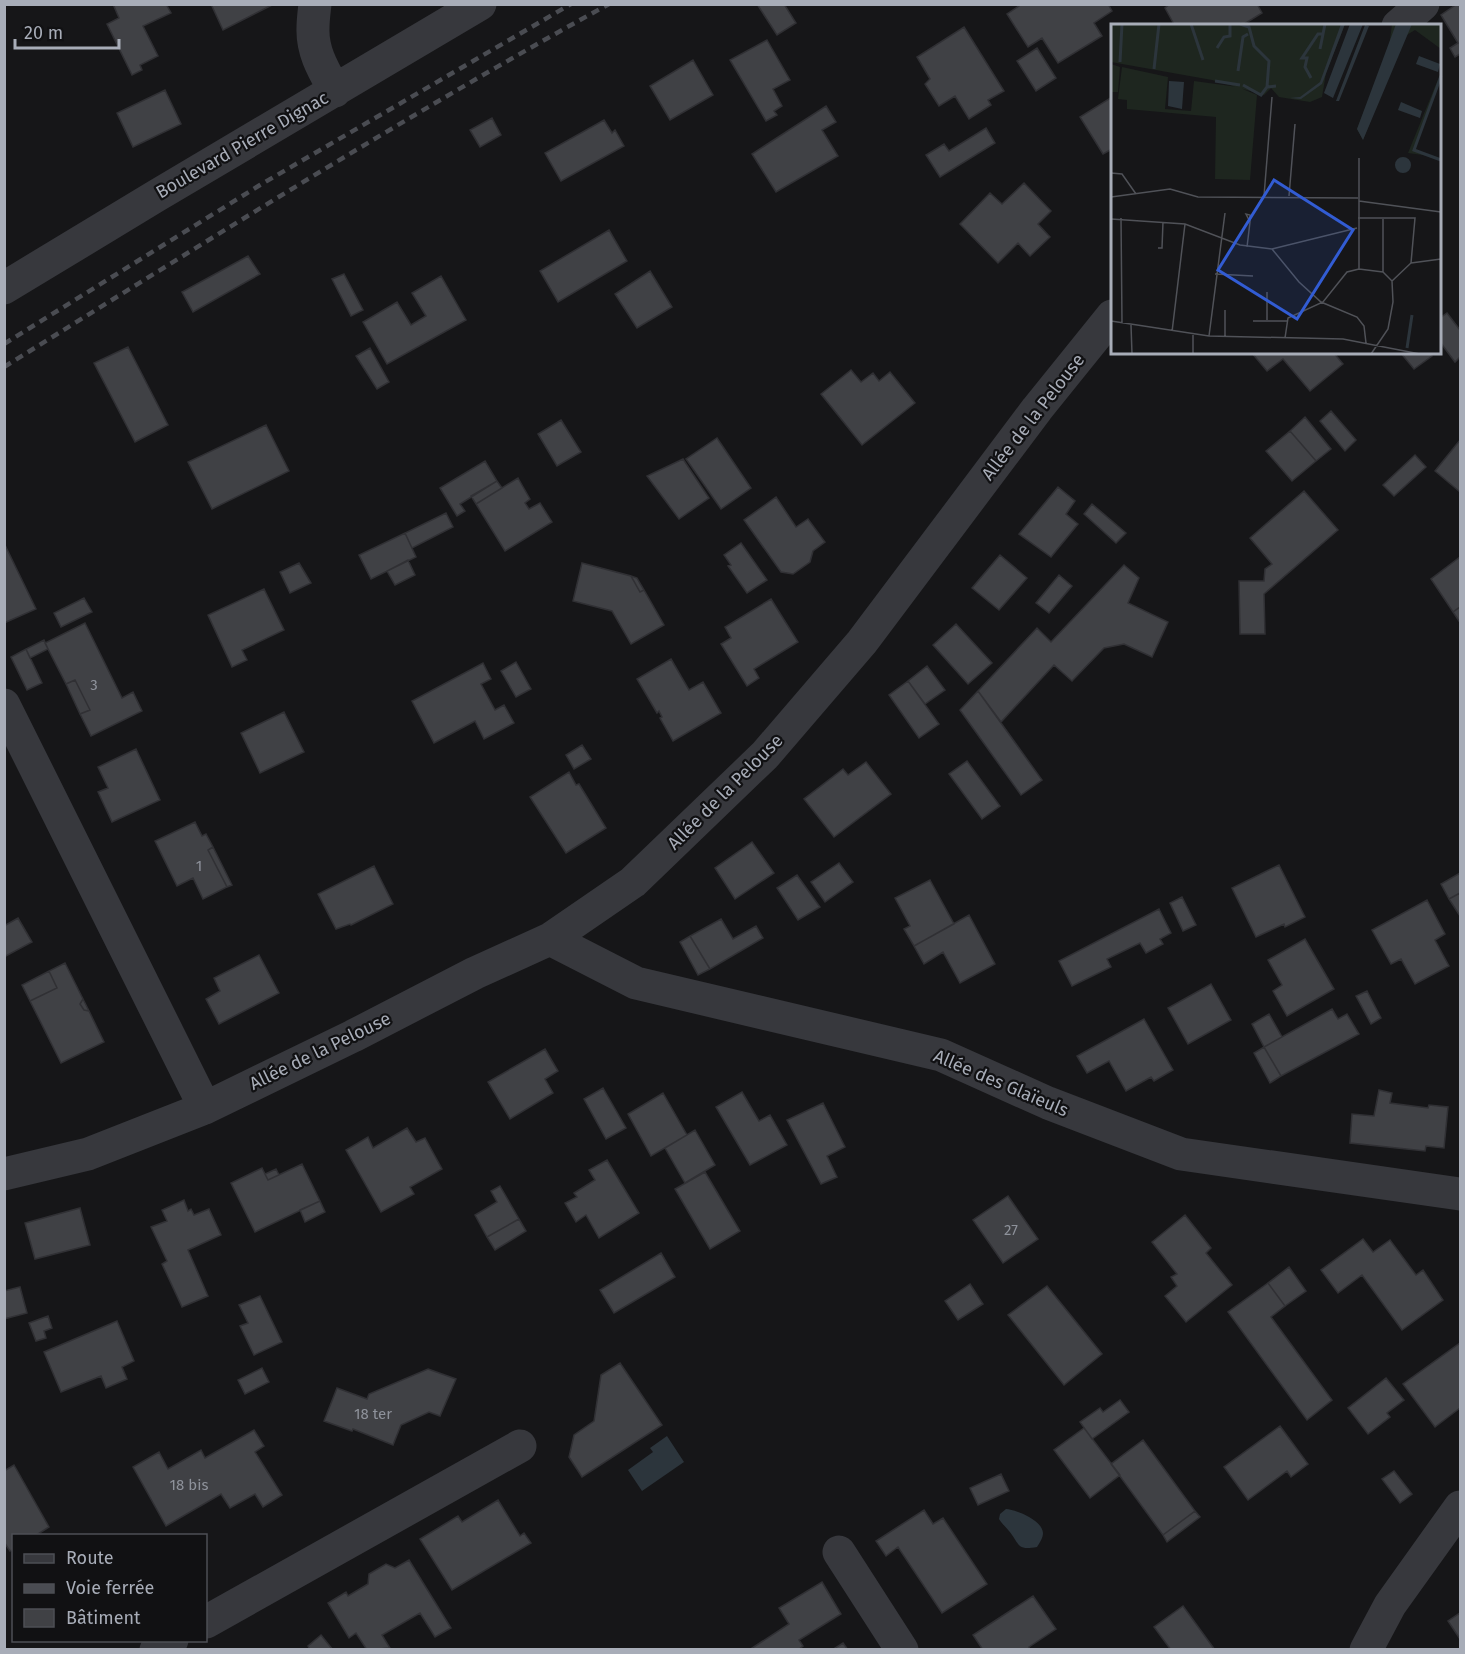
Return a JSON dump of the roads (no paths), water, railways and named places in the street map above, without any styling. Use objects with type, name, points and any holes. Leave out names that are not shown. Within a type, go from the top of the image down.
[{"type":"street","points":[[315,4],[312,29],[317,57],[335,91]]},
{"type":"street","name":"Boulevard Pierre Dignac","points":[[4,288],[156,195],[480,4]]},
{"type":"street","points":[[1400,24],[1423,4]]},
{"type":"street","name":"Allée de la Pelouse","points":[[4,1174],[88,1154],[205,1108],[353,1036],[474,973],[550,939],[633,882],[765,755],[862,642],[1037,409],[1111,318]]},
{"type":"street","points":[[4,705],[17,750],[205,1108]]},
{"type":"street","name":"Allée des Glaïeuls","points":[[550,939],[636,983],[941,1056],[1048,1103],[1181,1154],[1461,1194]]},
{"type":"street","points":[[207,1621],[520,1446]]},
{"type":"street","points":[[1366,1650],[1390,1605],[1461,1507]]},
{"type":"street","points":[[839,1552],[902,1650]]},
{"type":"street","points":[[156,1650],[170,1642]]},
{"type":"railway","points":[[4,344],[260,185],[571,4]]},
{"type":"railway","points":[[4,367],[380,136],[609,4]]}]
